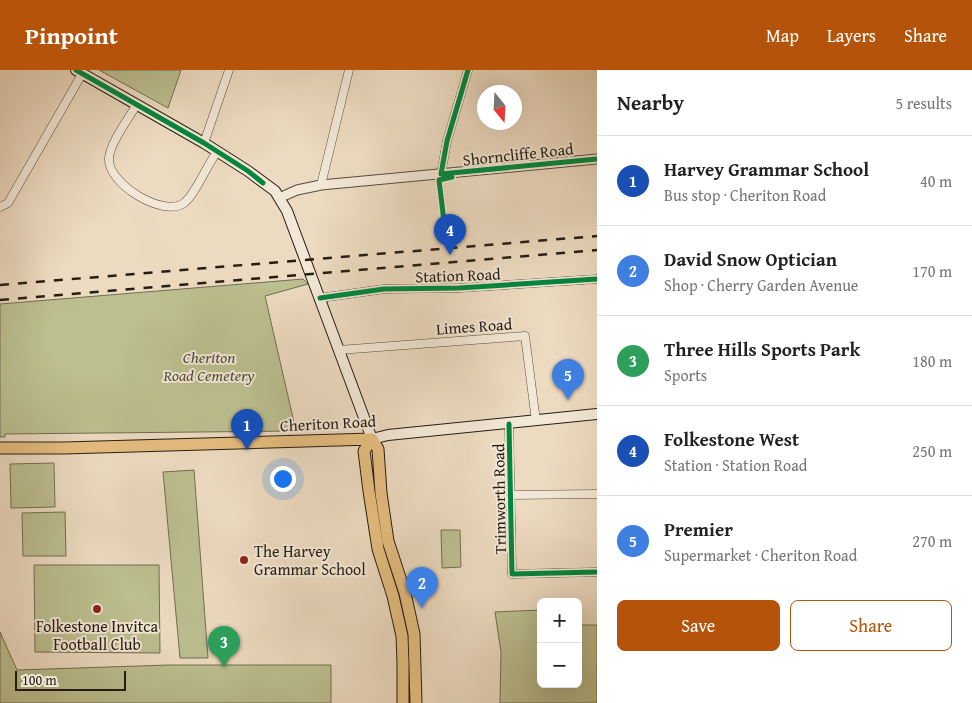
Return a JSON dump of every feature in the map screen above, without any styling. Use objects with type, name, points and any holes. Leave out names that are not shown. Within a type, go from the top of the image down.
[{"type":"main road","points":[[79,72],[204,143],[248,171],[275,191],[287,211],[372,439],[378,449],[388,541],[405,593],[414,634],[416,703]]},
{"type":"main road","name":"Cheriton Road","points":[[0,448],[64,448],[372,439],[388,435],[597,414]]},
{"type":"main road","points":[[372,439],[364,451],[378,549],[393,596],[402,636],[404,663],[403,703]]},
{"type":"street","points":[[204,143],[230,70]]},
{"type":"street","points":[[321,185],[349,70]]},
{"type":"street","points":[[441,174],[447,141],[468,70]]},
{"type":"street","points":[[0,207],[8,203],[79,72]]},
{"type":"street","points":[[137,104],[112,147],[108,158],[115,177],[124,188],[158,205],[172,208],[179,206],[190,198],[217,152]]},
{"type":"street","name":"Shorncliffe Road","points":[[280,198],[297,190],[321,185],[597,158]]},
{"type":"street","name":"Station Road","points":[[320,298],[384,289],[459,288],[597,279]]},
{"type":"street","points":[[526,336],[534,335]]},
{"type":"street","name":"Limes Road","points":[[339,350],[526,336],[536,421]]},
{"type":"street","name":"Trimworth Road","points":[[509,424],[512,574],[597,572]]},
{"type":"street","points":[[511,495],[597,494]]},
{"type":"green space","points":[[99,70],[181,70],[168,108]]},
{"type":"green space","name":"Cheriton Road Cemetery","points":[[303,279],[308,284],[265,296],[296,431],[5,434],[5,437],[0,437],[0,304]]},
{"type":"green space","points":[[54,463],[55,507],[11,508],[10,464]]},
{"type":"green space","points":[[194,470],[208,658],[180,658],[163,472]]},
{"type":"green space","points":[[65,512],[66,556],[23,556],[22,513]]},
{"type":"green space","points":[[441,530],[460,530],[461,567],[442,568]]},
{"type":"green space","name":"Folkestone Invitca Football Club","points":[[34,565],[159,565],[160,653],[35,652]]},
{"type":"green space","points":[[537,610],[537,688],[582,688],[582,625],[597,625],[597,703],[500,703],[501,652],[495,612]]},
{"type":"green space","points":[[0,632],[17,670],[169,665],[331,665],[331,703],[0,703]]},
{"type":"railway","points":[[0,285],[597,236]]},
{"type":"railway","points":[[0,300],[597,250]]},
{"type":"cycle path","points":[[76,70],[204,143],[248,171],[263,183]]},
{"type":"cycle path","points":[[468,70],[447,141],[441,174],[597,159]]},
{"type":"cycle path","points":[[445,230],[439,180],[452,177]]},
{"type":"cycle path","points":[[320,298],[384,289],[459,288],[597,279]]},
{"type":"cycle path","points":[[509,424],[512,574],[597,572]]},
{"type":"place","name":"Folkestone West","points":[[450,255]]},
{"type":"place","name":"Premier","points":[[568,400]]},
{"type":"place","name":"Harvey Grammar School","points":[[247,450]]},
{"type":"place","name":"The Harvey Grammar School","points":[[244,560]]},
{"type":"place","name":"David Snow Optician","points":[[422,608]]},
{"type":"place","name":"Folkestone Invitca Football Club","points":[[97,609]]},
{"type":"place","name":"Three Hills Sports Park","points":[[224,667]]}]
